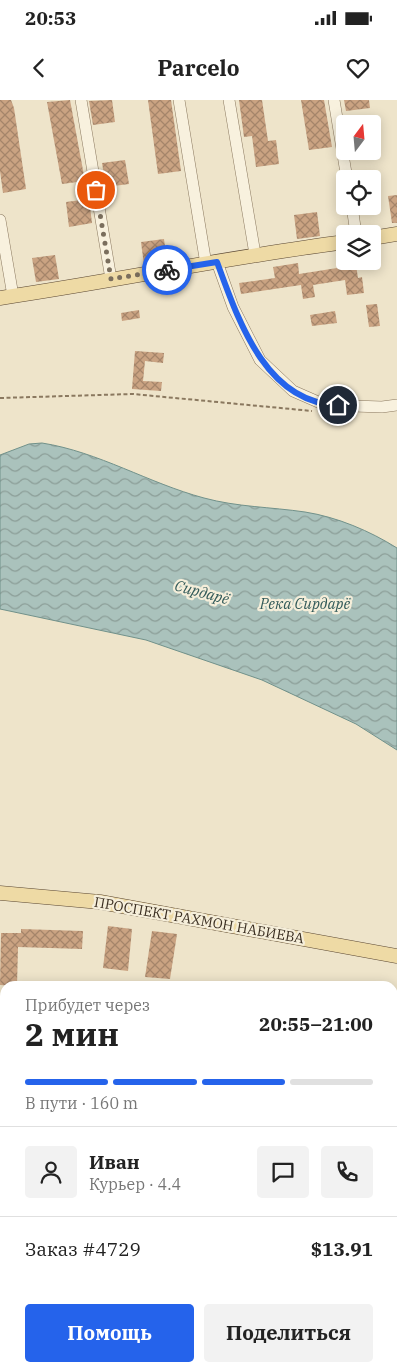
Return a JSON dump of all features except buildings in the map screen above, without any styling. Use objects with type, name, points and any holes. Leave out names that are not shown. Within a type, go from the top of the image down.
[{"type":"main road","points":[[381,237],[397,234]]},
{"type":"main road","points":[[6,297],[212,263],[255,254],[336,243]]},
{"type":"main road","name":"ПРОСПЕКТ РАХМОН НАБИЕВА","points":[[0,885],[99,894],[397,947]]},
{"type":"main road","name":"ПРОСПЕКТ РАХМОН НАБИЕВА","points":[[0,893],[100,902],[397,956]]},
{"type":"street","points":[[81,100],[111,279]]},
{"type":"street","points":[[179,100],[212,263],[260,360],[293,391],[325,405],[382,407],[397,405]]},
{"type":"street","points":[[229,100],[255,254]]},
{"type":"street","points":[[334,100],[346,170]]},
{"type":"street","points":[[0,220],[6,297]]},
{"type":"path","points":[[0,398],[133,394],[319,412],[325,405]]},
{"type":"water","name":"Река Сирдарё","points":[[42,443],[63,447],[104,460],[183,492],[204,498],[329,517],[364,530],[397,548],[397,750],[356,724],[262,680],[146,640],[0,609],[0,455],[29,444]]},
{"type":"way so far","points":[[96,190],[111,279],[167,270]]},
{"type":"route","points":[[167,270],[217,262],[233,307],[260,360],[293,391],[325,405],[338,405]]},
{"type":"water label","name":"Сирдарё","points":[[202,592]]}]
